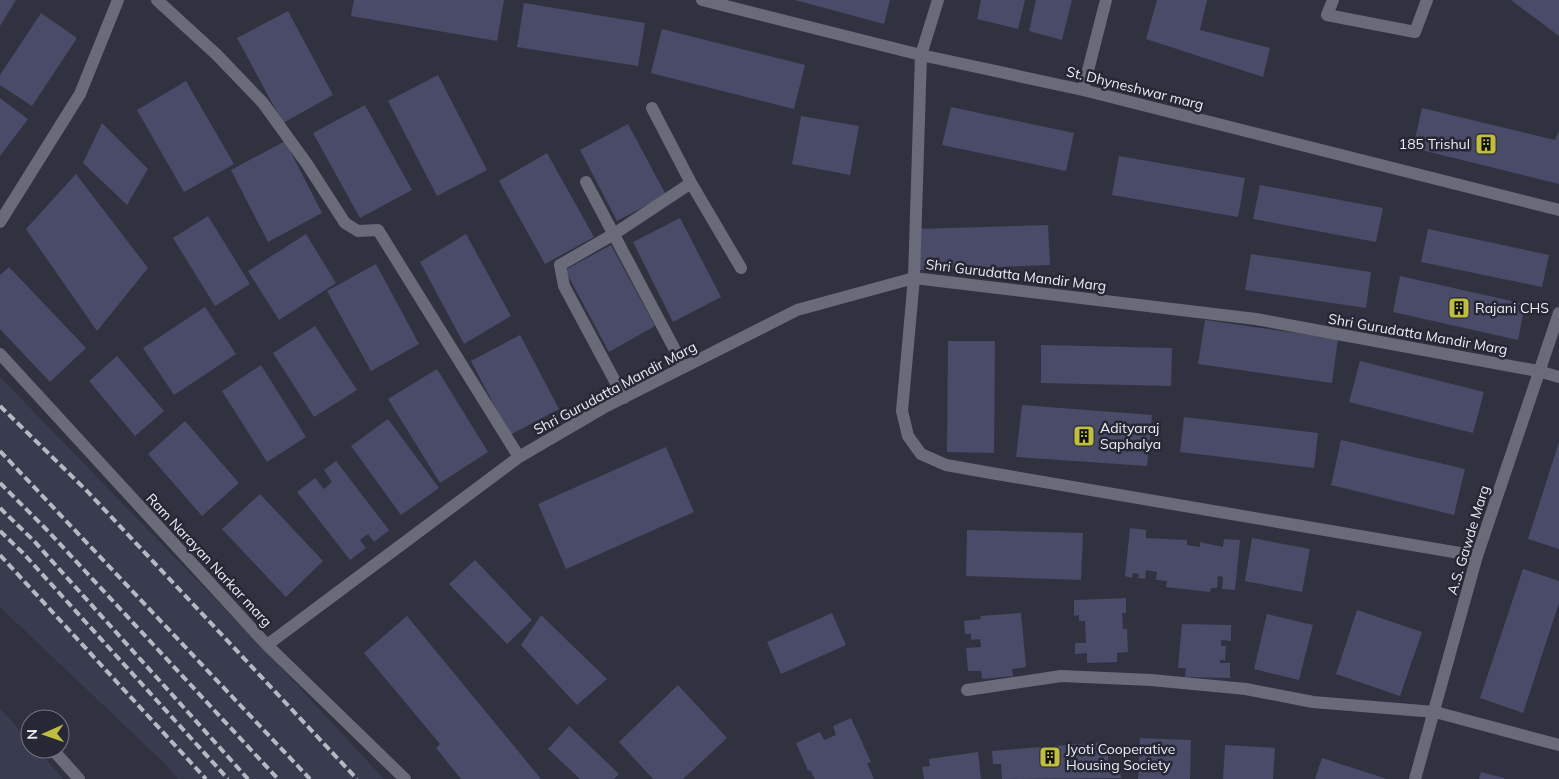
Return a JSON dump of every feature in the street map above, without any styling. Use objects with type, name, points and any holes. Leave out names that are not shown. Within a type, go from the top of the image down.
[{"type":"street","points":[[0,222],[80,94],[118,0]]},
{"type":"street","points":[[157,0],[218,55],[263,103],[307,164],[345,222],[358,231],[378,230],[519,457]]},
{"type":"street","name":"St. Dhyneshwar marg","points":[[702,0],[921,56],[1082,90],[1559,210]]},
{"type":"street","points":[[938,0],[921,56],[914,278],[902,411],[908,436],[922,454],[946,465],[1477,556]]},
{"type":"street","points":[[1082,90],[1106,0]]},
{"type":"street","points":[[1333,0],[1328,15],[1415,32],[1427,0]]},
{"type":"street","points":[[652,108],[691,183],[741,268]]},
{"type":"street","points":[[586,182],[684,367]]},
{"type":"street","points":[[624,398],[564,286],[560,264],[614,234],[691,183]]},
{"type":"street","name":"Shri Gurudatta Mandir Marg","points":[[267,645],[519,457],[624,398],[797,310],[914,278],[1256,319],[1538,370],[1559,377]]},
{"type":"street","name":"A.S. Gawde Marg","points":[[1415,779],[1477,556],[1538,370],[1559,313]]},
{"type":"street","name":"Ram Narayan Narkar marg","points":[[0,354],[267,645],[404,779]]},
{"type":"street","points":[[966,690],[1061,676],[1161,681],[1246,690],[1313,702],[1435,712],[1559,745]]},
{"type":"street","points":[[62,759],[79,779]]},
{"type":"shaded area","points":[[0,377],[276,662],[384,779],[178,779],[164,763],[0,607]]},
{"type":"shaded area","points":[[0,708],[20,731],[20,759],[46,759],[63,779],[0,779]]},
{"type":"building","points":[[0,0],[16,0],[0,26]]},
{"type":"building","points":[[354,0],[504,0],[497,41],[351,16]]},
{"type":"building","points":[[795,0],[890,0],[884,24]]},
{"type":"building","points":[[981,0],[1025,0],[1018,29],[977,19]]},
{"type":"building","points":[[1036,0],[1072,0],[1062,40],[1029,31]]},
{"type":"building","points":[[1157,0],[1207,0],[1200,30],[1270,48],[1263,77],[1146,39]]},
{"type":"building","points":[[1511,0],[1559,0],[1559,36]]},
{"type":"building","points":[[524,3],[645,23],[638,66],[517,47]]},
{"type":"building","points":[[288,11],[333,95],[283,123],[237,38]]},
{"type":"building","points":[[41,13],[77,38],[32,106],[0,85],[0,75]]},
{"type":"building","points":[[662,29],[805,65],[794,109],[651,73]]},
{"type":"building","points":[[438,75],[487,170],[437,196],[388,101]]},
{"type":"building","points":[[186,81],[234,164],[184,192],[137,110]]},
{"type":"building","points":[[0,98],[28,119],[0,156]]},
{"type":"building","points":[[365,105],[412,190],[360,218],[313,133]]},
{"type":"building","points":[[951,107],[1074,133],[1066,171],[942,145]]},
{"type":"building","name":"185 Trishul","points":[[1422,108],[1555,140],[1559,131],[1559,184],[1413,148]]},
{"type":"building","points":[[801,116],[859,126],[850,175],[792,164]]},
{"type":"building","points":[[102,123],[148,169],[127,205],[83,163]]},
{"type":"building","points":[[628,124],[666,195],[617,221],[580,150]]},
{"type":"building","points":[[285,141],[322,213],[268,242],[231,170]]},
{"type":"building","points":[[547,153],[594,237],[545,264],[499,181]]},
{"type":"building","points":[[1119,156],[1245,178],[1238,217],[1112,195]]},
{"type":"building","points":[[76,174],[148,268],[97,331],[26,229]]},
{"type":"building","points":[[1260,185],[1383,208],[1376,242],[1253,219]]},
{"type":"building","points":[[208,216],[250,284],[215,306],[173,238]]},
{"type":"building","points":[[680,218],[721,297],[673,322],[633,242]]},
{"type":"building","points":[[1048,225],[1050,265],[917,270],[915,229]]},
{"type":"building","points":[[1428,229],[1549,255],[1542,287],[1421,262]]},
{"type":"building","points":[[306,234],[336,283],[279,320],[248,271]]},
{"type":"building","points":[[466,234],[511,316],[464,344],[420,262]]},
{"type":"building","points":[[611,245],[655,326],[609,352],[565,270]]},
{"type":"building","points":[[1251,254],[1371,272],[1366,308],[1245,290]]},
{"type":"building","points":[[376,264],[419,344],[371,371],[327,291]]},
{"type":"building","points":[[9,267],[86,348],[50,382],[0,329],[0,275]]},
{"type":"building","name":"Rajani CHS","points":[[1400,276],[1525,304],[1518,340],[1393,312]]},
{"type":"building","points":[[205,307],[236,354],[174,395],[143,348]]},
{"type":"building","points":[[1205,320],[1338,339],[1332,383],[1198,364]]},
{"type":"building","points":[[315,326],[357,390],[314,417],[273,353]]},
{"type":"building","points":[[520,335],[559,409],[510,435],[471,361]]},
{"type":"building","points":[[948,341],[995,341],[994,453],[947,452]]},
{"type":"building","points":[[1041,345],[1172,348],[1171,386],[1041,383]]},
{"type":"building","points":[[117,356],[164,411],[135,436],[89,381]]},
{"type":"building","points":[[1360,361],[1484,392],[1473,433],[1349,402]]},
{"type":"building","points":[[261,365],[306,437],[267,462],[222,391]]},
{"type":"building","points":[[437,369],[488,452],[440,483],[388,399]]},
{"type":"building","name":"Adityaraj Saphalya","points":[[1022,405],[1152,415],[1147,466],[1016,457]]},
{"type":"building","points":[[1184,417],[1318,433],[1314,468],[1180,452]]},
{"type":"building","points":[[388,419],[439,488],[401,515],[351,446]]},
{"type":"building","points":[[185,421],[239,483],[202,516],[148,454]]},
{"type":"building","points":[[1341,440],[1465,469],[1454,515],[1331,485]]},
{"type":"building","points":[[1559,442],[1559,549],[1528,539]]},
{"type":"building","points":[[666,447],[694,512],[566,569],[538,504]]},
{"type":"building","points":[[336,461],[389,530],[374,542],[368,534],[360,540],[366,548],[350,560],[297,492],[315,478],[324,489],[332,482],[324,470]]},
{"type":"building","points":[[260,494],[323,561],[286,597],[222,529]]},
{"type":"building","points":[[1130,528],[1146,530],[1146,538],[1187,540],[1187,545],[1200,547],[1200,542],[1223,547],[1224,539],[1240,540],[1235,590],[1222,589],[1223,577],[1218,576],[1217,588],[1211,588],[1210,592],[1166,587],[1167,581],[1156,580],[1157,572],[1146,570],[1145,579],[1138,578],[1139,574],[1133,573],[1132,578],[1125,576]]},
{"type":"building","points":[[967,530],[1083,533],[1081,580],[966,576]]},
{"type":"building","points":[[1252,538],[1310,549],[1302,592],[1245,581]]},
{"type":"building","points":[[475,560],[532,620],[507,644],[449,584]]},
{"type":"building","points":[[1523,569],[1559,581],[1559,603],[1523,713],[1480,698]]},
{"type":"building","points":[[1126,598],[1126,613],[1122,613],[1123,629],[1127,629],[1128,652],[1117,653],[1117,662],[1087,663],[1087,653],[1075,654],[1075,643],[1086,643],[1085,621],[1079,621],[1079,615],[1074,616],[1074,600]]},
{"type":"building","points":[[1357,610],[1422,632],[1400,696],[1336,674]]},
{"type":"building","points":[[832,613],[846,645],[781,674],[767,642]]},
{"type":"building","points":[[1021,613],[1026,667],[1012,669],[1013,676],[982,679],[981,671],[968,671],[966,648],[981,647],[980,639],[971,640],[971,634],[965,634],[964,621],[981,619],[980,616]]},
{"type":"building","points":[[1267,614],[1313,625],[1299,680],[1254,669]]},
{"type":"building","points":[[541,615],[607,679],[577,705],[521,645]]},
{"type":"building","points":[[407,616],[541,779],[461,779],[436,748],[440,744],[364,653]]},
{"type":"building","points":[[1182,624],[1231,625],[1231,641],[1221,640],[1221,646],[1226,646],[1225,660],[1220,660],[1220,663],[1230,663],[1230,678],[1185,677],[1186,668],[1178,668]]},
{"type":"building","points":[[678,685],[727,738],[683,779],[653,779],[619,742]]},
{"type":"building","points":[[851,718],[871,762],[867,763],[874,779],[815,779],[810,770],[808,771],[796,743],[820,732],[824,740],[836,735],[833,726]]},
{"type":"building","points":[[569,726],[619,774],[614,779],[580,779],[548,749]]},
{"type":"building","points":[[1140,738],[1191,740],[1190,779],[1138,779]]},
{"type":"building","name":"Jyoti Cooperative Housing Society","points":[[1107,742],[1109,770],[1120,769],[1121,778],[1002,779],[1001,764],[993,764],[992,751]]},
{"type":"building","points":[[1225,745],[1275,748],[1273,779],[1223,779]]},
{"type":"building","points":[[978,752],[981,779],[924,779],[922,767],[930,766],[929,759]]},
{"type":"building","points":[[1322,758],[1387,779],[1315,779]]},
{"type":"building","points":[[1481,772],[1504,778],[1504,779],[1479,779]]},
{"type":"railway","points":[[0,406],[87,491],[357,779]]},
{"type":"railway","points":[[0,451],[310,779]]},
{"type":"railway","points":[[0,483],[47,530],[278,779]]},
{"type":"railway","points":[[0,508],[34,541],[248,779]]},
{"type":"railway","points":[[0,531],[23,553],[228,779]]},
{"type":"railway","points":[[0,555],[206,779]]},
{"type":"place","name":"185 Trishul","points":[[1486,144]]},
{"type":"place","name":"Rajani CHS","points":[[1459,308]]},
{"type":"place","name":"Adityaraj Saphalya","points":[[1084,436]]},
{"type":"place","name":"Jyoti Cooperative Housing Society","points":[[1050,757]]}]
